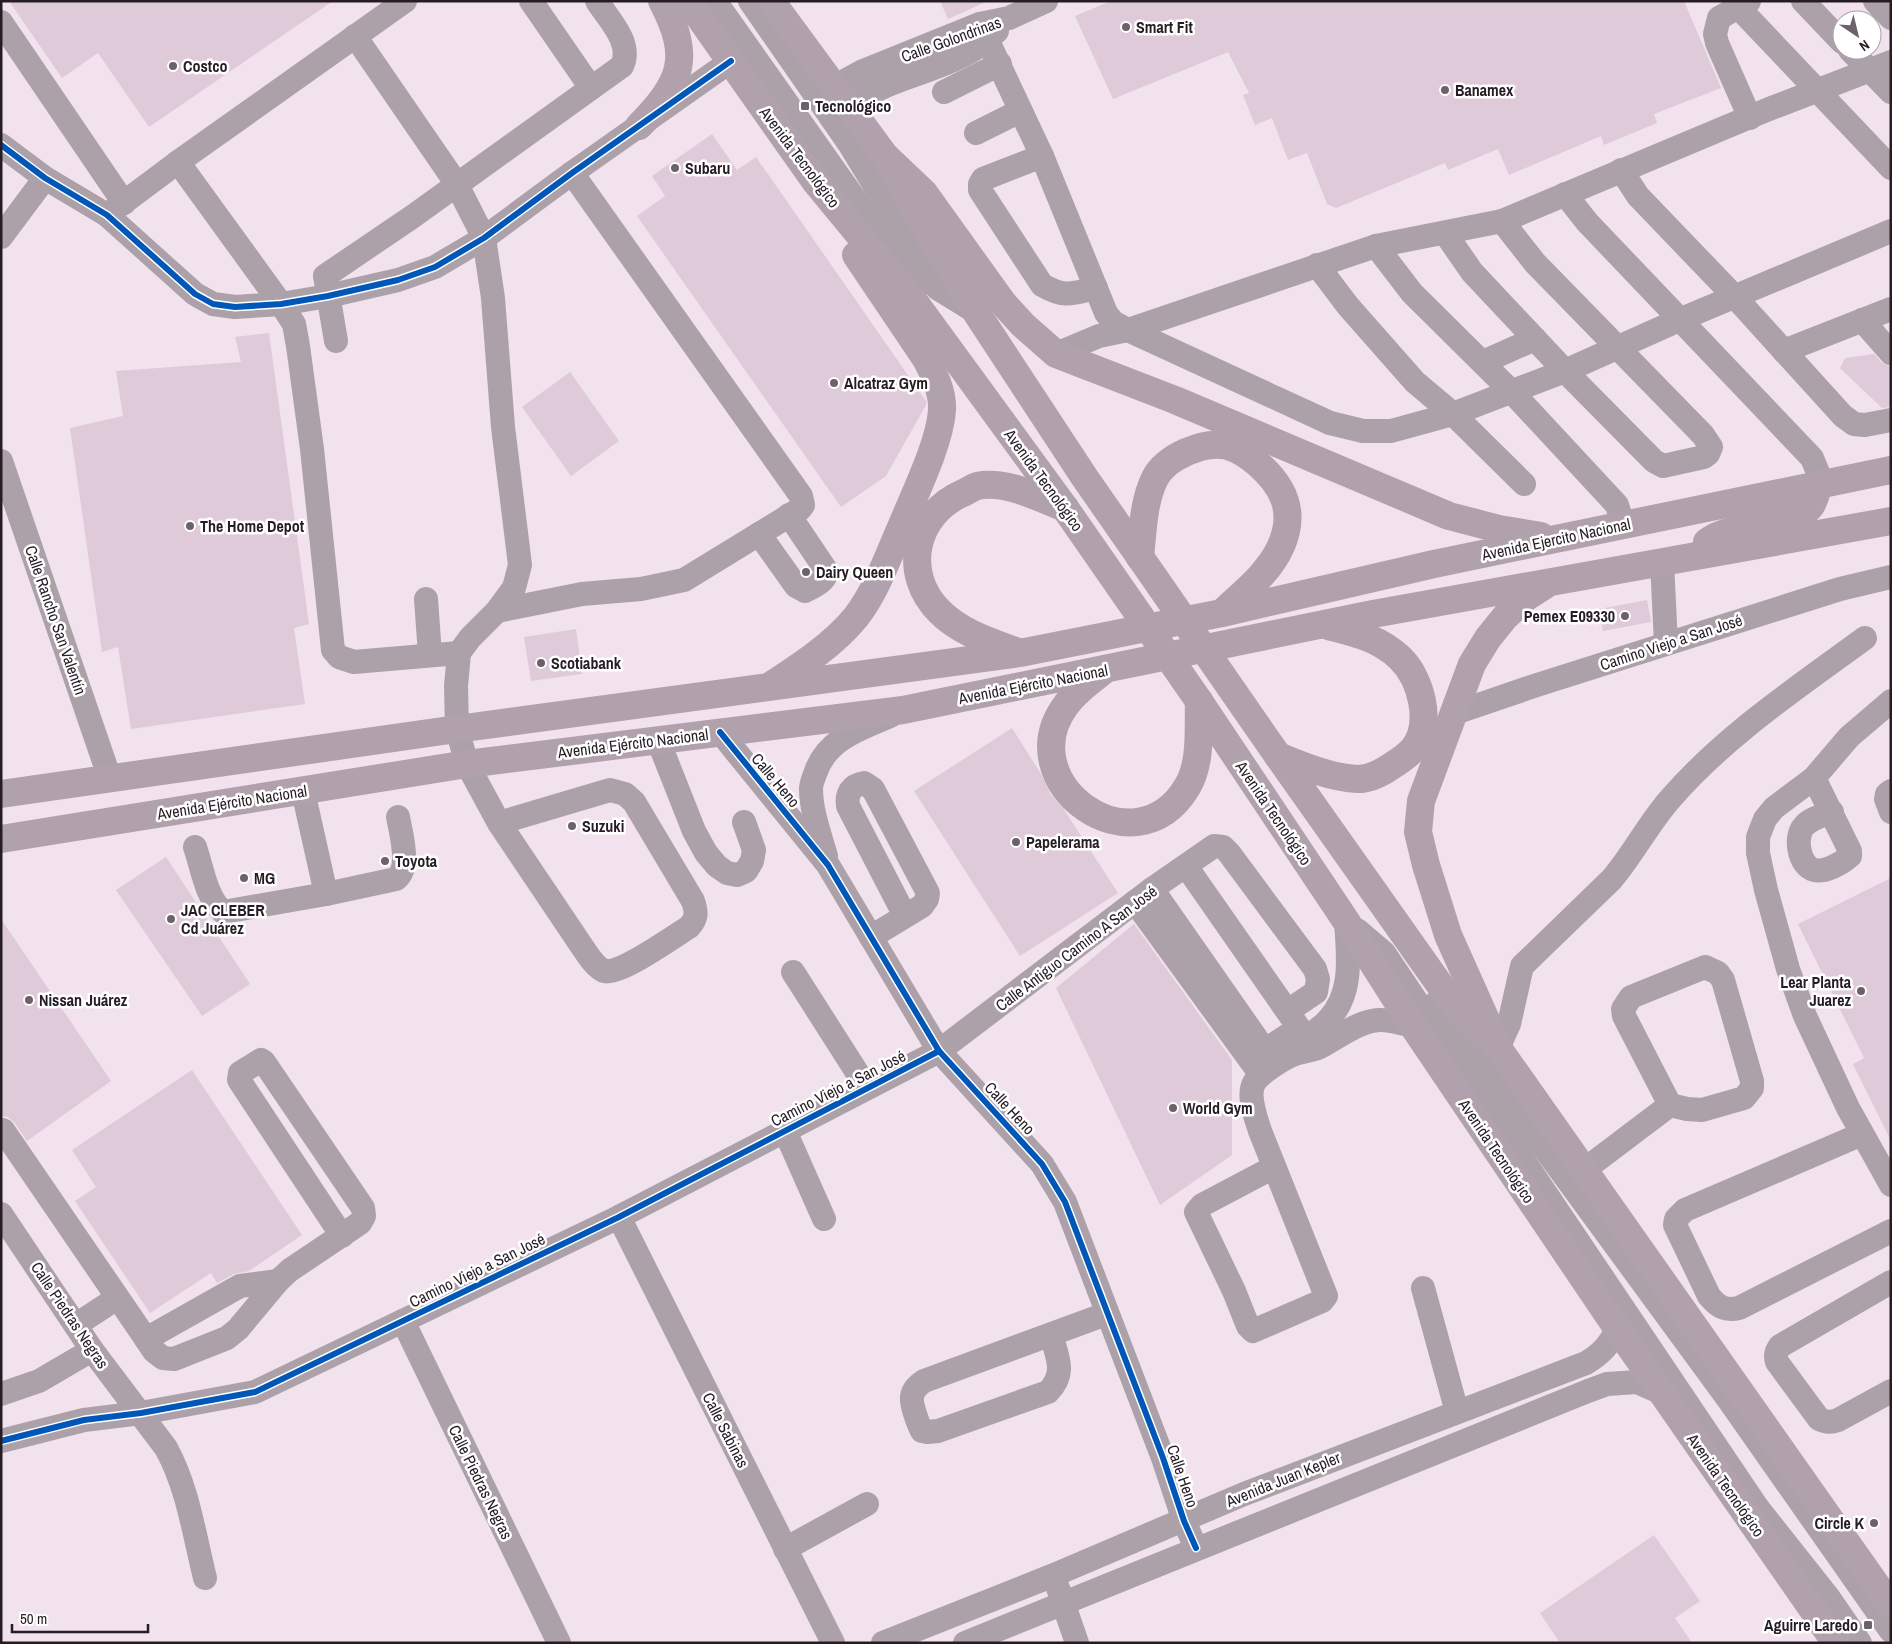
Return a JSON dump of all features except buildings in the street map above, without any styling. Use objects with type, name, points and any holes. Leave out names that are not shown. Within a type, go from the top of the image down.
[{"type":"main road","points":[[639,126],[673,85],[679,68],[679,43],[672,20],[662,1]]},
{"type":"main road","name":"Avenida Tecnológico","points":[[688,1],[815,181],[913,300],[1065,508],[1199,701],[1346,921],[1413,1026],[1617,1328],[1836,1643]]},
{"type":"main road","name":"Avenida Tecnológico","points":[[771,1],[885,156],[927,232],[976,312],[1085,478],[1278,756],[1459,1012],[1498,1048],[1891,1606]]},
{"type":"main road","points":[[885,156],[924,194],[1003,303],[1023,325],[1056,354],[1175,400],[1449,516],[1499,529],[1557,539]]},
{"type":"main road","points":[[766,688],[817,653],[849,624],[861,609],[876,584],[916,492],[940,426],[942,408],[934,375],[926,359],[855,253],[815,181]]},
{"type":"main road","points":[[1140,557],[1148,498],[1156,478],[1164,467],[1177,456],[1205,447],[1227,446],[1249,456],[1267,471],[1282,491],[1286,503],[1288,525],[1281,546],[1272,562],[1222,613]]},
{"type":"main road","name":"Avenida Ejercito Nacional","points":[[1222,613],[1434,564],[1891,470]]},
{"type":"main road","points":[[1675,560],[1723,533],[1740,527],[1790,518],[1806,512],[1812,505],[1819,485]]},
{"type":"main road","points":[[1020,653],[976,636],[953,624],[939,611],[928,597],[918,574],[917,549],[928,522],[944,504],[957,495],[977,486],[998,486],[1019,490],[1065,508]]},
{"type":"main road","points":[[1322,624],[1891,521]]},
{"type":"main road","points":[[1498,1048],[1482,1008],[1448,935],[1426,865],[1418,832],[1421,801],[1472,664],[1488,638],[1505,617],[1525,598],[1550,582]]},
{"type":"main road","name":"Avenida Ejército Nacional","points":[[1,794],[457,729],[1020,653],[1222,613]]},
{"type":"main road","points":[[1278,756],[1310,770],[1359,779],[1381,773],[1402,760],[1414,748],[1422,731],[1424,716],[1420,693],[1412,673],[1401,659],[1386,646],[1370,637],[1322,624]]},
{"type":"main road","name":"Avenida Ejército Nacional","points":[[1,839],[467,764],[903,710],[1322,624]]},
{"type":"main road","points":[[1104,670],[1079,690],[1065,706],[1054,730],[1051,748],[1056,773],[1069,794],[1081,806],[1099,817],[1121,823],[1140,822],[1157,816],[1173,804],[1187,787],[1194,770],[1199,701]]},
{"type":"street","points":[[116,209],[178,162],[404,1]]},
{"type":"street","points":[[531,1],[590,88]]},
{"type":"street","points":[[336,342],[325,276],[412,217],[622,66],[626,58],[624,42],[597,1]]},
{"type":"street","points":[[715,1],[923,296],[933,327]]},
{"type":"street","points":[[750,1],[850,145],[936,288],[976,312]]},
{"type":"street","name":"Calle Golondrinas","points":[[841,97],[879,89],[971,51],[984,33],[1009,18],[1046,1]]},
{"type":"street","points":[[1803,1],[1832,31]]},
{"type":"street","points":[[1875,1],[1891,18]]},
{"type":"street","points":[[1750,118],[1717,43],[1716,34],[1719,18],[1744,4],[1816,91],[1891,168]]},
{"type":"street","points":[[1,22],[116,209],[195,294],[212,304],[235,307],[281,304],[328,296],[398,280],[435,267],[484,238],[572,173],[731,61]]},
{"type":"street","points":[[984,33],[1042,156],[1106,314],[1113,322],[1330,423],[1363,431],[1392,431],[1453,414],[1565,372],[1679,320],[1891,231]]},
{"type":"street","points":[[355,36],[456,184],[484,238],[493,298],[503,427],[520,565],[514,588],[459,653],[456,686],[457,729],[467,764],[499,823],[583,948],[596,965],[603,970],[609,971],[623,967],[689,927],[696,919],[697,912],[693,901],[634,802],[625,794],[610,790],[499,823]]},
{"type":"street","points":[[1868,60],[1880,67],[1891,92]]},
{"type":"street","points":[[944,92],[1000,64]]},
{"type":"street","points":[[1056,354],[1099,336],[1128,330],[1260,287],[1376,246],[1502,221],[1620,170],[1880,67]]},
{"type":"street","points":[[976,133],[1020,111]]},
{"type":"street","points":[[1,145],[46,178],[116,209]]},
{"type":"street","points":[[1042,156],[983,179],[980,184],[980,190],[1042,285],[1056,292],[1068,294],[1096,288]]},
{"type":"street","points":[[178,162],[294,324],[312,449],[333,650],[339,657],[354,662],[459,653]]},
{"type":"street","points":[[1620,170],[1638,196],[1735,297],[1843,416],[1854,424],[1865,425],[1891,420]]},
{"type":"street","points":[[496,611],[582,594],[641,588],[684,580],[760,534],[803,505],[801,496],[572,173]]},
{"type":"street","points":[[1,237],[46,178]]},
{"type":"street","points":[[1565,194],[1587,222],[1812,458],[1819,475],[1819,485]]},
{"type":"street","points":[[1445,233],[1472,272],[1565,372],[1648,457],[1663,466],[1704,457],[1708,454],[1710,447],[1703,434],[1535,263],[1502,221]]},
{"type":"street","points":[[1376,246],[1412,293],[1483,362],[1617,504],[1623,525]]},
{"type":"street","points":[[1318,265],[1348,306],[1416,382],[1453,414],[1524,484]]},
{"type":"street","points":[[1784,351],[1891,309]]},
{"type":"street","points":[[1862,320],[1891,353]]},
{"type":"street","points":[[1483,362],[1535,339]]},
{"type":"street","name":"Calle Rancho San Valentín","points":[[1,461],[110,779]]},
{"type":"street","points":[[760,534],[796,586],[805,591],[818,584],[824,580],[826,570],[789,515]]},
{"type":"street","points":[[1666,644],[1675,560]]},
{"type":"street","name":"Camino Viejo a San José","points":[[1452,714],[1546,682],[1840,589],[1891,577]]},
{"type":"street","points":[[426,599],[430,655]]},
{"type":"street","points":[[1498,1048],[1509,1024],[1522,966],[1612,879],[1625,864],[1647,828],[1671,798],[1737,734],[1865,638]]},
{"type":"street","points":[[1891,702],[1849,737],[1814,778],[1774,808],[1766,819],[1758,837],[1758,853],[1766,890],[1791,977],[1805,1016],[1848,1108],[1891,1185]]},
{"type":"street","name":"Calle Heno","points":[[828,865],[816,819],[811,788],[817,767],[827,750],[850,734],[903,710]]},
{"type":"street","name":"Calle Heno","points":[[720,732],[828,865],[939,1051],[1023,1142],[1054,1181],[1065,1202],[1106,1314],[1163,1458],[1184,1521],[1196,1548]]},
{"type":"street","points":[[658,740],[694,831],[706,853],[717,866],[727,873],[737,875],[746,871],[752,861],[754,850],[744,822]]},
{"type":"street","points":[[1814,778],[1832,812]]},
{"type":"street","points":[[871,938],[922,906],[927,899],[928,893],[872,789],[864,784],[859,784],[850,790],[847,798],[848,806],[905,916]]},
{"type":"street","points":[[303,790],[326,894]]},
{"type":"street","points":[[1891,791],[1887,794],[1886,799],[1891,812]]},
{"type":"street","points":[[195,847],[210,895],[216,906],[223,912],[391,881],[400,876],[403,870],[404,856],[398,817]]},
{"type":"street","name":"Calle Antiguo Camino A San José","points":[[939,1051],[1143,896],[1214,846],[1223,847],[1229,853],[1315,969],[1318,979],[1316,992],[1288,1047]]},
{"type":"street","points":[[1186,866],[1288,1047]]},
{"type":"street","points":[[1143,896],[1288,1047]]},
{"type":"street","points":[[1274,1167],[1202,1204],[1196,1212],[1234,1291],[1248,1326],[1253,1331],[1322,1301],[1326,1296],[1260,1131],[1253,1106],[1253,1084],[1288,1047],[1326,1022],[1334,1014],[1341,1002],[1346,985],[1348,965],[1346,921]]},
{"type":"street","points":[[1346,921],[1384,953],[1756,1507],[1830,1598],[1860,1643]]},
{"type":"street","points":[[1425,963],[1435,998],[1728,1399],[1891,1631]]},
{"type":"street","points":[[1699,968],[1712,968],[1718,972],[1723,980],[1752,1080],[1752,1088],[1744,1098],[1702,1110],[1686,1109],[1670,1104],[1624,1016],[1623,1008],[1631,998],[1699,968]]},
{"type":"street","points":[[793,972],[867,1088]]},
{"type":"street","points":[[1288,1047],[1372,1021],[1388,1020],[1413,1026]]},
{"type":"street","name":"Camino Viejo a San José","points":[[1,1441],[84,1420],[141,1413],[255,1392],[619,1217],[939,1051]]},
{"type":"street","points":[[3,1130],[117,1298],[154,1350],[163,1358],[174,1359],[227,1338],[238,1329],[278,1281],[290,1270],[342,1236],[360,1223],[364,1216],[363,1208],[264,1062],[261,1060],[257,1061],[240,1073],[239,1080],[342,1236]]},
{"type":"street","points":[[1584,1170],[1670,1104]]},
{"type":"street","points":[[785,1131],[824,1219]]},
{"type":"street","points":[[1862,1134],[1685,1210],[1679,1215],[1675,1225],[1709,1296],[1723,1309],[1730,1310],[1739,1308],[1891,1231]]},
{"type":"street","name":"Calle Piedras Negras","points":[[1,1214],[92,1350],[141,1413],[176,1465],[184,1484],[205,1578]]},
{"type":"street","name":"Calle Sabinas","points":[[619,1217],[833,1643]]},
{"type":"street","points":[[146,1339],[240,1286],[278,1281]]},
{"type":"street","points":[[1891,1282],[1780,1346],[1776,1352],[1777,1362],[1818,1419],[1831,1422],[1891,1391]]},
{"type":"street","points":[[1422,1288],[1457,1412]]},
{"type":"street","points":[[76,1325],[117,1298]]},
{"type":"street","points":[[1051,1334],[1059,1366],[1059,1377],[1048,1392],[938,1431],[922,1431],[912,1398],[916,1387],[924,1381],[1051,1334],[1106,1314]]},
{"type":"street","name":"Calle Piedras Negras","points":[[403,1321],[559,1643]]},
{"type":"street","name":"Avenida Juan Kepler","points":[[883,1643],[1054,1575],[1244,1494],[1586,1363],[1599,1355],[1608,1346],[1617,1328]]},
{"type":"street","points":[[2,1391],[39,1381],[92,1350]]},
{"type":"street","name":"Avenida Juan Kepler","points":[[965,1643],[1196,1548],[1607,1384],[1637,1382],[1662,1393]]},
{"type":"street","points":[[785,1549],[867,1504]]},
{"type":"street","points":[[1054,1575],[1075,1642]]},
{"type":"cycle path","points":[[1,145],[45,178],[107,215],[195,294],[213,304],[235,307],[281,304],[328,296],[398,280],[435,267],[484,238],[572,173],[731,61]]},
{"type":"cycle path","points":[[720,732],[828,865],[939,1051],[1042,1164],[1065,1202],[1163,1458],[1184,1521],[1196,1548]]},
{"type":"cycle path","points":[[1,1441],[84,1420],[141,1413],[255,1392],[619,1217],[939,1051]]},
{"type":"place","name":"Smart Fit","points":[[1126,27]]},
{"type":"place","name":"Costco","points":[[173,66]]},
{"type":"place","name":"Banamex","points":[[1445,90]]},
{"type":"place","name":"Tecnológico","points":[[805,106]]},
{"type":"place","name":"Subaru","points":[[675,168]]},
{"type":"place","name":"Alcatraz Gym","points":[[834,383]]},
{"type":"place","name":"The Home Depot","points":[[190,526]]},
{"type":"place","name":"Dairy Queen","points":[[806,572]]},
{"type":"place","name":"Pemex E09330","points":[[1625,616]]},
{"type":"place","name":"Scotiabank","points":[[541,663]]},
{"type":"place","name":"Suzuki","points":[[572,826]]},
{"type":"place","name":"Papelerama","points":[[1016,842]]},
{"type":"place","name":"Toyota","points":[[385,861]]},
{"type":"place","name":"MG","points":[[244,878]]},
{"type":"place","name":"JAC CLEBER Cd Juárez","points":[[171,919]]},
{"type":"place","name":"Lear Planta Juarez","points":[[1861,991]]},
{"type":"place","name":"Nissan Juárez","points":[[29,1000]]},
{"type":"place","name":"World Gym","points":[[1173,1108]]},
{"type":"place","name":"Circle K","points":[[1874,1523]]},
{"type":"place","name":"Aguirre Laredo","points":[[1868,1625]]}]
